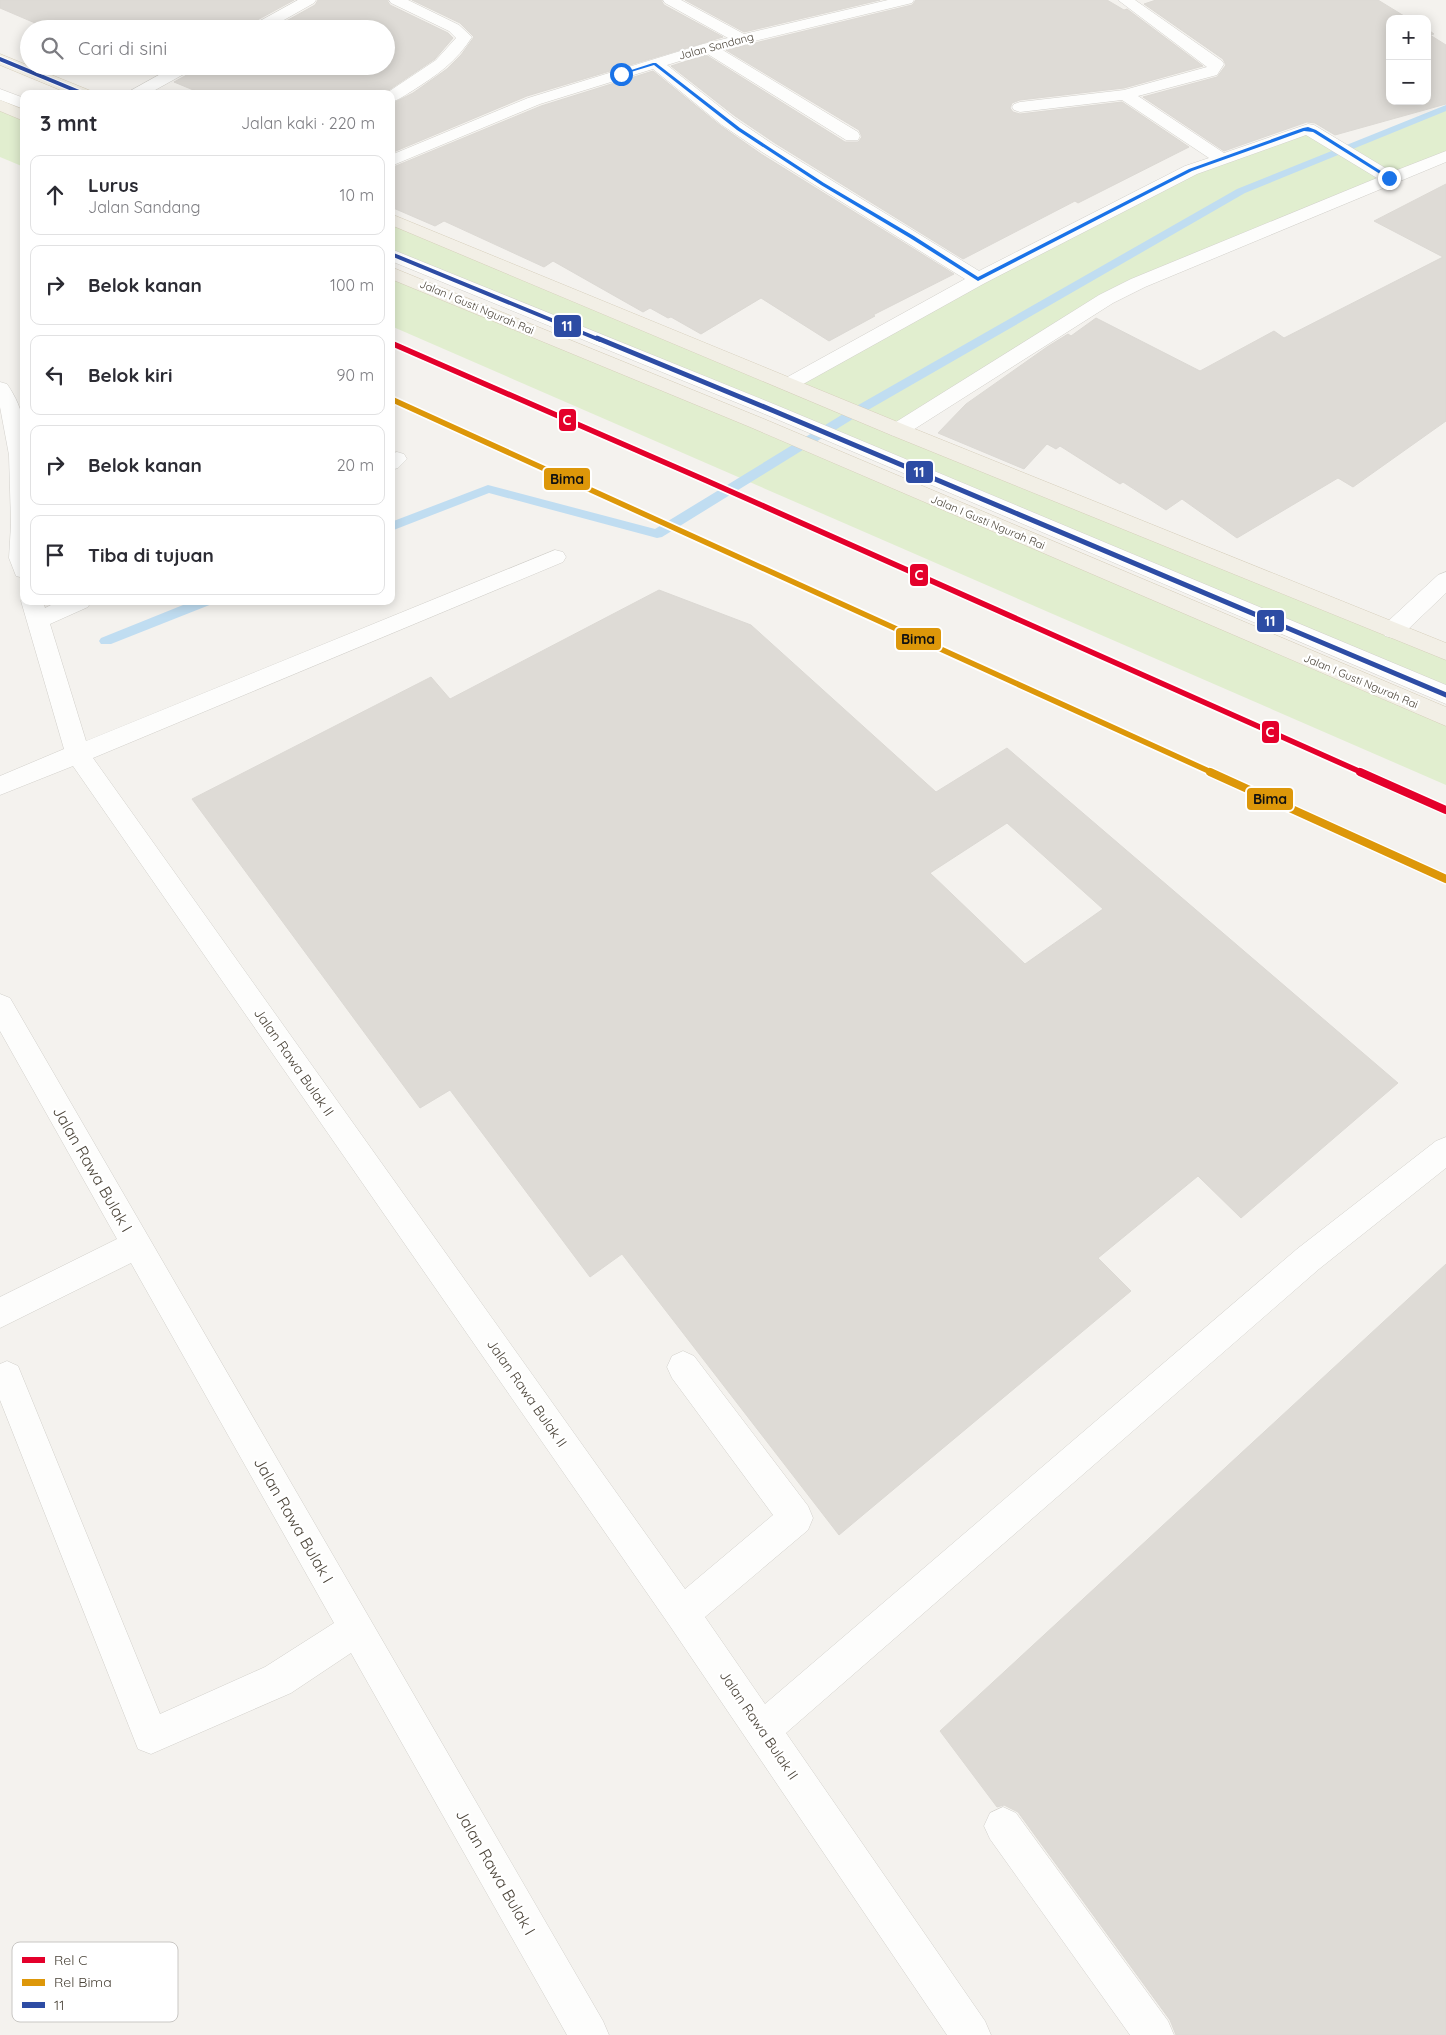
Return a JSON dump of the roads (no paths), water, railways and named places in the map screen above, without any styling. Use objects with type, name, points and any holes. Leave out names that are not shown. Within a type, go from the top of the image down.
[{"type":"main road","points":[[0,59],[20,67]]},
{"type":"main road","points":[[39,75],[76,90]]},
{"type":"main road","points":[[0,105],[20,114]]},
{"type":"main road","points":[[395,220],[898,430],[1446,652]]},
{"type":"main road","name":"Jalan I Gusti Ngurah Rai","points":[[395,274],[757,423],[1446,717]]},
{"type":"street","points":[[272,20],[309,0]]},
{"type":"street","points":[[395,94],[459,48],[464,37],[454,28],[396,0]]},
{"type":"street","points":[[670,0],[742,38]]},
{"type":"street","name":"Jalan Sandang","points":[[395,159],[534,101],[708,47],[906,0]]},
{"type":"street","points":[[1020,107],[1125,95],[1210,72],[1215,68],[1216,64],[1125,0]]},
{"type":"street","points":[[708,47],[852,136]]},
{"type":"street","points":[[654,64],[739,129],[822,184],[912,237],[978,279]]},
{"type":"street","points":[[143,90],[171,75]]},
{"type":"street","points":[[0,94],[20,102]]},
{"type":"street","points":[[1125,95],[1221,158]]},
{"type":"street","points":[[789,384],[978,279],[1190,170],[1221,158],[1308,129],[1315,131],[1386,176]]},
{"type":"street","points":[[898,430],[1098,305],[1138,283],[1386,176],[1446,156]]},
{"type":"street","points":[[395,256],[852,443],[1446,695]]},
{"type":"street","points":[[0,388],[11,409],[19,455],[20,478]]},
{"type":"street","points":[[15,564],[20,535]]},
{"type":"street","points":[[0,786],[556,557]]},
{"type":"street","points":[[1393,630],[1446,580]]},
{"type":"street","points":[[35,610],[60,605]]},
{"type":"street","name":"Jalan Rawa Bulak II","points":[[35,610],[78,755],[682,1614],[971,2035]]},
{"type":"street","name":"Jalan Rawa Bulak I","points":[[0,1006],[589,2035]]},
{"type":"street","points":[[762,1730],[1308,1259],[1446,1150]]},
{"type":"street","points":[[0,1313],[136,1245]]},
{"type":"street","points":[[682,1614],[796,1518],[683,1367]]},
{"type":"street","points":[[7,1377],[151,1736],[278,1680],[357,1629]]},
{"type":"street","points":[[1003,1826],[1154,2035]]},
{"type":"waterway","points":[[395,525],[488,489],[657,534],[857,411],[1241,191],[1446,108]]},
{"type":"waterway","points":[[106,641],[197,605]]},
{"type":"rail line","name":"C","points":[[395,345],[705,480],[1446,810]]},
{"type":"rail line","name":"Bima","points":[[395,401],[1446,879]]}]
